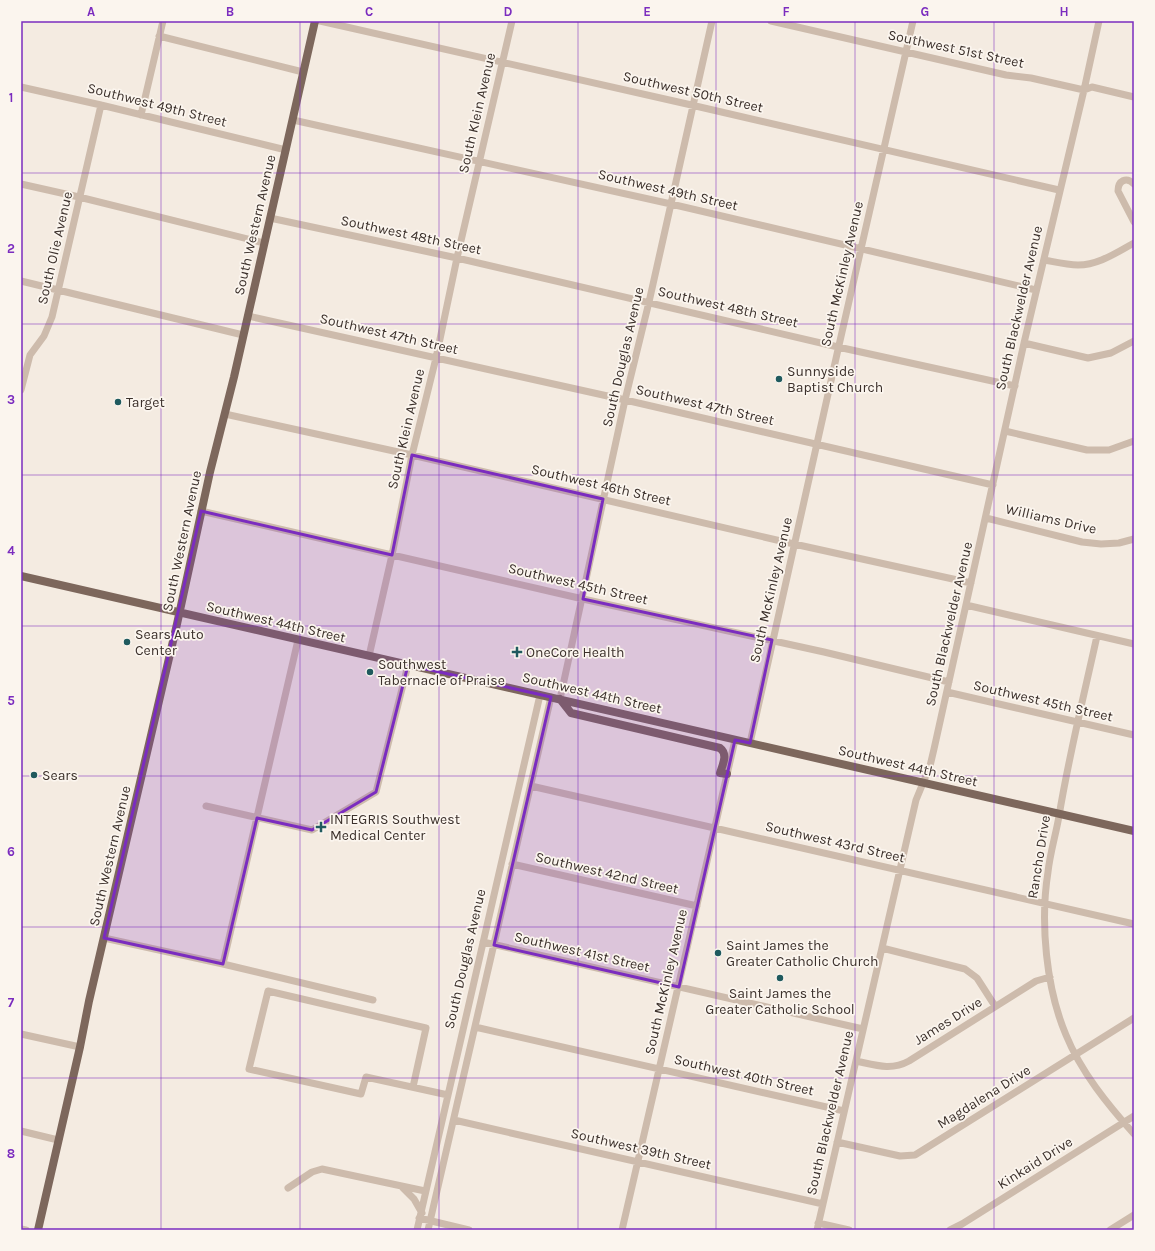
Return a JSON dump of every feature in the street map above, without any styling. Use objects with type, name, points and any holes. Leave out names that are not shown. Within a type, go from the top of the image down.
[{"type":"main road","name":"South Western Avenue","points":[[38,1230],[180,613],[201,511],[248,316],[315,21]]},
{"type":"main road","name":"Southwest 44th Street","points":[[21,576],[1134,831]]},
{"type":"main road","points":[[560,699],[571,713],[720,748],[724,755],[724,773]]},
{"type":"street","points":[[141,115],[163,21]]},
{"type":"street","name":"Southwest 50th Street","points":[[320,21],[693,105],[1059,190]]},
{"type":"street","name":"South Klein Avenue","points":[[369,656],[392,556],[412,455],[436,358],[457,258],[512,21]]},
{"type":"street","name":"South Douglas Avenue","points":[[560,699],[583,599],[625,400],[650,302],[712,21]]},
{"type":"street","name":"Southwest 51st Street","points":[[772,21],[1006,75],[1031,78],[1084,90],[1092,87],[1134,97]]},
{"type":"street","name":"South McKinley Avenue","points":[[750,743],[838,347],[913,21]]},
{"type":"street","name":"South Blackwelder Avenue","points":[[818,1226],[916,800],[930,766],[1036,290],[1099,21]]},
{"type":"street","points":[[160,36],[303,72]]},
{"type":"street","name":"Southwest 49th Street","points":[[21,87],[286,150]]},
{"type":"street","name":"South Olie Avenue","points":[[21,390],[22,379],[30,355],[44,336],[52,317],[101,105]]},
{"type":"street","name":"Southwest 49th Street","points":[[293,120],[671,204],[1036,290]]},
{"type":"street","points":[[1134,184],[1129,180],[1123,180],[1120,182],[1118,191],[1134,222]]},
{"type":"street","points":[[21,184],[264,243]]},
{"type":"street","name":"Southwest 48th Street","points":[[270,218],[457,258],[838,347],[1015,386]]},
{"type":"street","points":[[1044,260],[1079,265],[1090,263],[1101,260],[1134,243]]},
{"type":"street","points":[[21,281],[243,335]]},
{"type":"street","name":"Southwest 47th Street","points":[[248,316],[625,400],[993,485]]},
{"type":"street","points":[[1024,343],[1088,358],[1111,353],[1134,341]]},
{"type":"street","name":"Southwest 46th Street","points":[[225,414],[412,455],[794,544],[971,583]]},
{"type":"street","points":[[1005,431],[1087,450],[1109,450],[1134,440]]},
{"type":"street","name":"Southwest 45th Street","points":[[201,511],[392,556],[772,640],[949,682]]},
{"type":"street","name":"Williams Drive","points":[[986,518],[1082,542],[1101,544],[1119,543],[1134,539]]},
{"type":"street","points":[[966,605],[1134,644]]},
{"type":"street","name":"Rancho Drive","points":[[1097,636],[1048,871],[1044,903],[1046,949],[1050,977],[1065,1035],[1099,1091],[1134,1134]]},
{"type":"street","points":[[223,964],[298,640]]},
{"type":"street","points":[[206,806],[312,830],[376,792],[408,665]]},
{"type":"street","name":"Southwest 45th Street","points":[[947,692],[1134,735]]},
{"type":"street","name":"South Douglas Avenue","points":[[416,1230],[540,695]]},
{"type":"street","name":"South Douglas Avenue","points":[[428,1230],[551,697]]},
{"type":"street","name":"South McKinley Avenue","points":[[622,1230],[715,828],[724,773],[735,740]]},
{"type":"street","name":"Southwest 43rd Street","points":[[531,786],[1134,924]]},
{"type":"street","name":"Southwest 42nd Street","points":[[512,864],[697,906]]},
{"type":"street","points":[[104,938],[223,964],[373,1000]]},
{"type":"street","name":"Southwest 41st Street","points":[[483,942],[863,1030]]},
{"type":"street","points":[[882,948],[965,969],[977,978],[995,1006]]},
{"type":"street","name":"James Drive","points":[[856,1061],[882,1067],[900,1066],[1036,981],[1050,977]]},
{"type":"street","points":[[413,1087],[426,1028],[268,991],[249,1068],[361,1094],[366,1077],[448,1095]]},
{"type":"street","name":"Magdalena Drive","points":[[837,1142],[896,1156],[904,1157],[915,1155],[1134,1018]]},
{"type":"street","name":"Southwest 40th Street","points":[[475,1027],[844,1111]]},
{"type":"street","points":[[21,1034],[80,1047]]},
{"type":"street","name":"Kinkaid Drive","points":[[950,1230],[962,1224],[1134,1116]]},
{"type":"street","name":"Southwest 39th Street","points":[[454,1120],[823,1204]]},
{"type":"street","points":[[21,1131],[58,1140]]},
{"type":"street","points":[[288,1188],[312,1172],[322,1169],[426,1191]]},
{"type":"street","points":[[402,1186],[414,1200],[420,1215],[430,1221],[469,1230]]},
{"type":"street","points":[[1110,1230],[1134,1215]]},
{"type":"street","points":[[818,1226],[849,1230]]},
{"type":"street","points":[[21,1229],[26,1230]]},
{"type":"highlighted area","points":[[412,455],[603,499],[583,599],[772,640],[750,743],[735,740],[679,987],[494,945],[551,697],[408,665],[376,792],[312,830],[257,818],[223,964],[104,938],[201,511],[392,555]]},
{"type":"place","name":"Sunnyside Baptist Church","points":[[779,379]]},
{"type":"place","name":"Target","points":[[118,402]]},
{"type":"place","name":"Sears Auto Center","points":[[127,642]]},
{"type":"place","name":"OneCore Health","points":[[517,652]]},
{"type":"place","name":"Southwest Tabernacle of Praise","points":[[370,672]]},
{"type":"place","name":"Sears","points":[[34,775]]},
{"type":"place","name":"INTEGRIS Southwest Medical Center","points":[[321,827]]},
{"type":"place","name":"Saint James the Greater Catholic Church","points":[[718,953]]},
{"type":"place","name":"Saint James the Greater Catholic School","points":[[780,978]]}]
